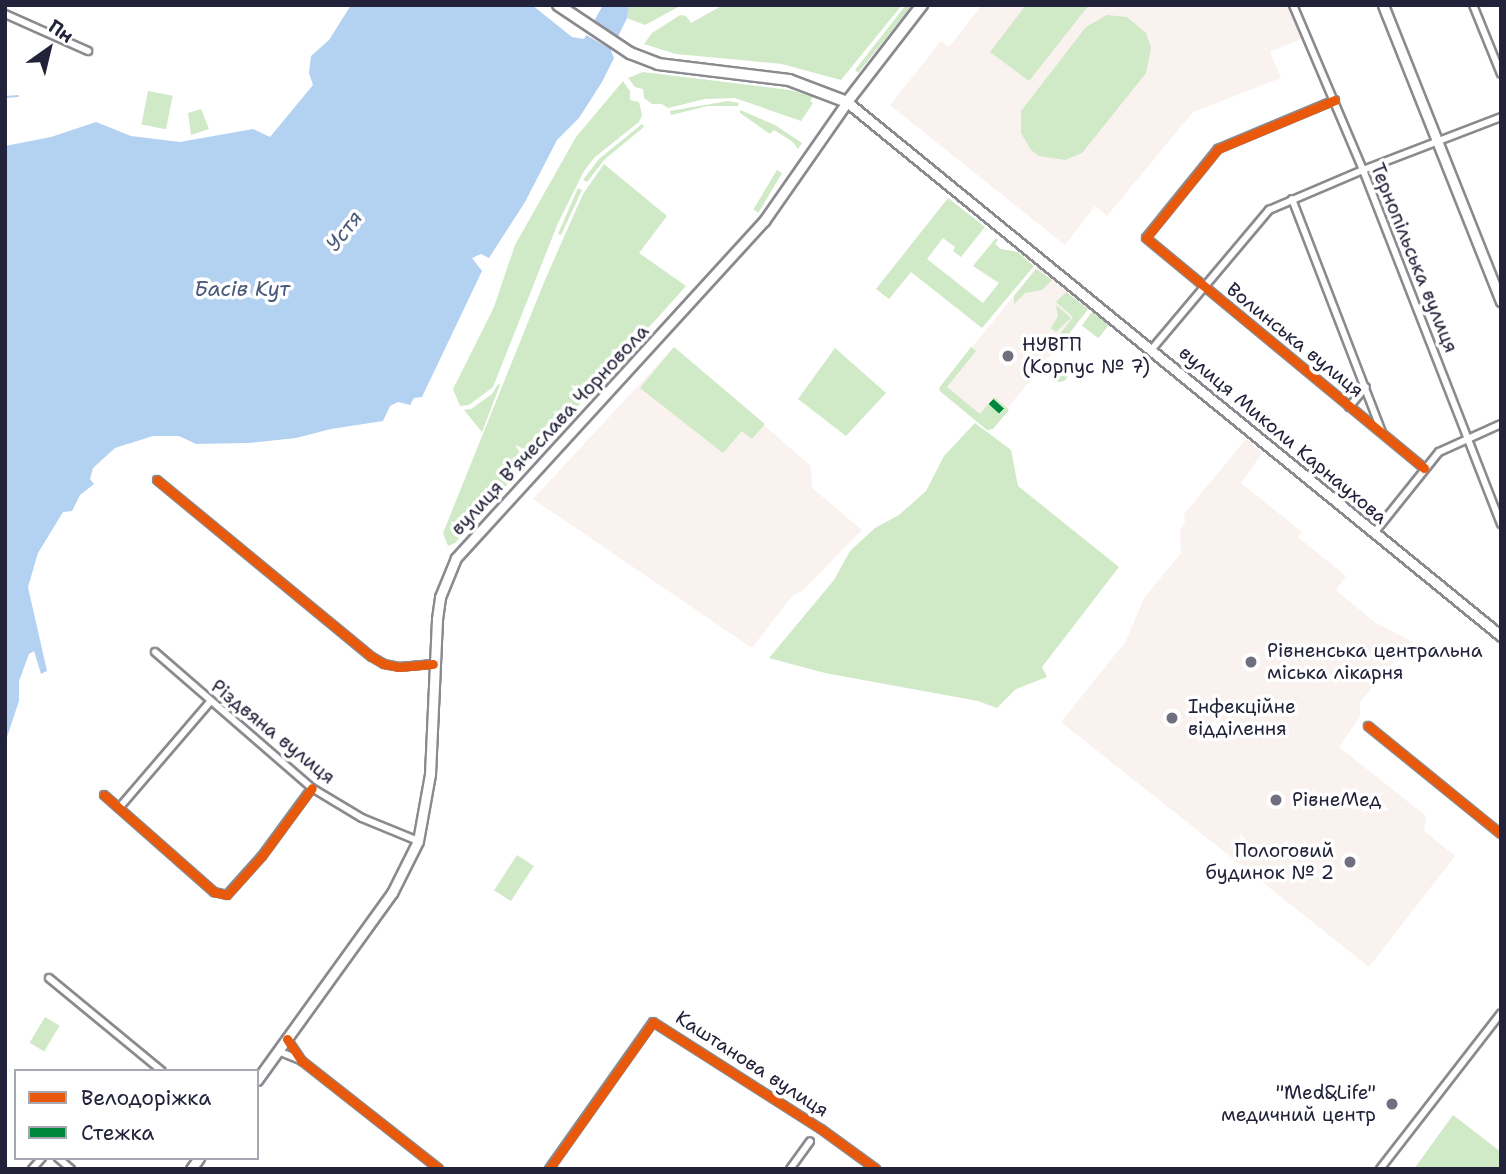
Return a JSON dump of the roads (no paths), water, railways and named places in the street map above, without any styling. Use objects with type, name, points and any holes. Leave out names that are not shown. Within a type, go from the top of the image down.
[{"type":"main road","points":[[558,5],[630,53],[676,67],[789,80],[847,102]]},
{"type":"main road","name":"вулиця Вʼячеслава Чорновола","points":[[259,1077],[392,893],[418,841],[430,774],[433,664],[439,597],[456,558],[764,221],[847,102],[922,5]]},
{"type":"main road","points":[[1383,5],[1501,301]]},
{"type":"main road","name":"вулиця Миколи Карнаухова","points":[[847,102],[1501,636]]},
{"type":"street","name":"Тернопільська вулиця","points":[[1293,5],[1335,100],[1501,524]]},
{"type":"street","points":[[1473,5],[1501,74]]},
{"type":"street","points":[[5,14],[88,51]]},
{"type":"street","name":"Волинська вулиця","points":[[1335,100],[1218,149],[1146,238],[1424,468]]},
{"type":"street","points":[[1152,349],[1262,217],[1292,199],[1501,117]]},
{"type":"street","points":[[1292,199],[1383,434]]},
{"type":"street","points":[[1349,407],[1366,387]]},
{"type":"street","points":[[1374,533],[1424,468],[1446,447],[1501,424]]},
{"type":"street","points":[[157,480],[372,657],[384,664],[399,667],[433,664]]},
{"type":"street","name":"Різдвяна вулиця","points":[[155,652],[312,788],[362,818],[418,841]]},
{"type":"street","points":[[119,808],[210,702]]},
{"type":"street","points":[[1368,726],[1501,834]]},
{"type":"street","points":[[104,794],[214,892],[227,895],[262,856],[312,788]]},
{"type":"street","points":[[49,978],[160,1069]]},
{"type":"street","points":[[1380,1169],[1501,1013]]},
{"type":"street","name":"Каштанова вулиця","points":[[549,1169],[653,1021],[810,1121],[876,1169]]},
{"type":"street","points":[[287,1039],[302,1061]]},
{"type":"street","points":[[278,1051],[302,1061],[439,1169]]},
{"type":"street","points":[[790,1169],[810,1142]]},
{"type":"water","name":"Басів Кут","points":[[351,5],[532,5],[572,37],[584,39],[603,5],[629,5],[627,18],[611,51],[614,58],[602,82],[579,118],[557,140],[525,202],[489,258],[481,254],[472,258],[482,271],[422,397],[414,398],[410,405],[398,402],[390,406],[383,421],[331,429],[296,438],[249,443],[196,444],[179,436],[153,436],[115,448],[93,468],[90,479],[94,484],[80,495],[72,511],[63,512],[38,553],[28,587],[47,671],[41,674],[34,651],[29,654],[19,681],[19,701],[5,743],[5,146],[51,137],[96,122],[131,136],[180,142],[253,129],[270,137],[313,85],[309,73],[311,56],[329,40]]},
{"type":"waterway","points":[[5,97],[18,96]]},
{"type":"place","name":"НУВГП (Корпус № 7)","points":[[1008,356]]},
{"type":"place","name":"Рівненська центральна міська лікарня","points":[[1251,662]]},
{"type":"place","name":"Інфекційне відділення","points":[[1172,718]]},
{"type":"place","name":"РівнеМед","points":[[1276,800]]},
{"type":"place","name":"Пологовий будинок № 2","points":[[1350,862]]},
{"type":"place","name":"\"Med&Life\" медичний центр","points":[[1392,1104]]},
{"type":"water label","name":"Устя","points":[[344,231]]}]
